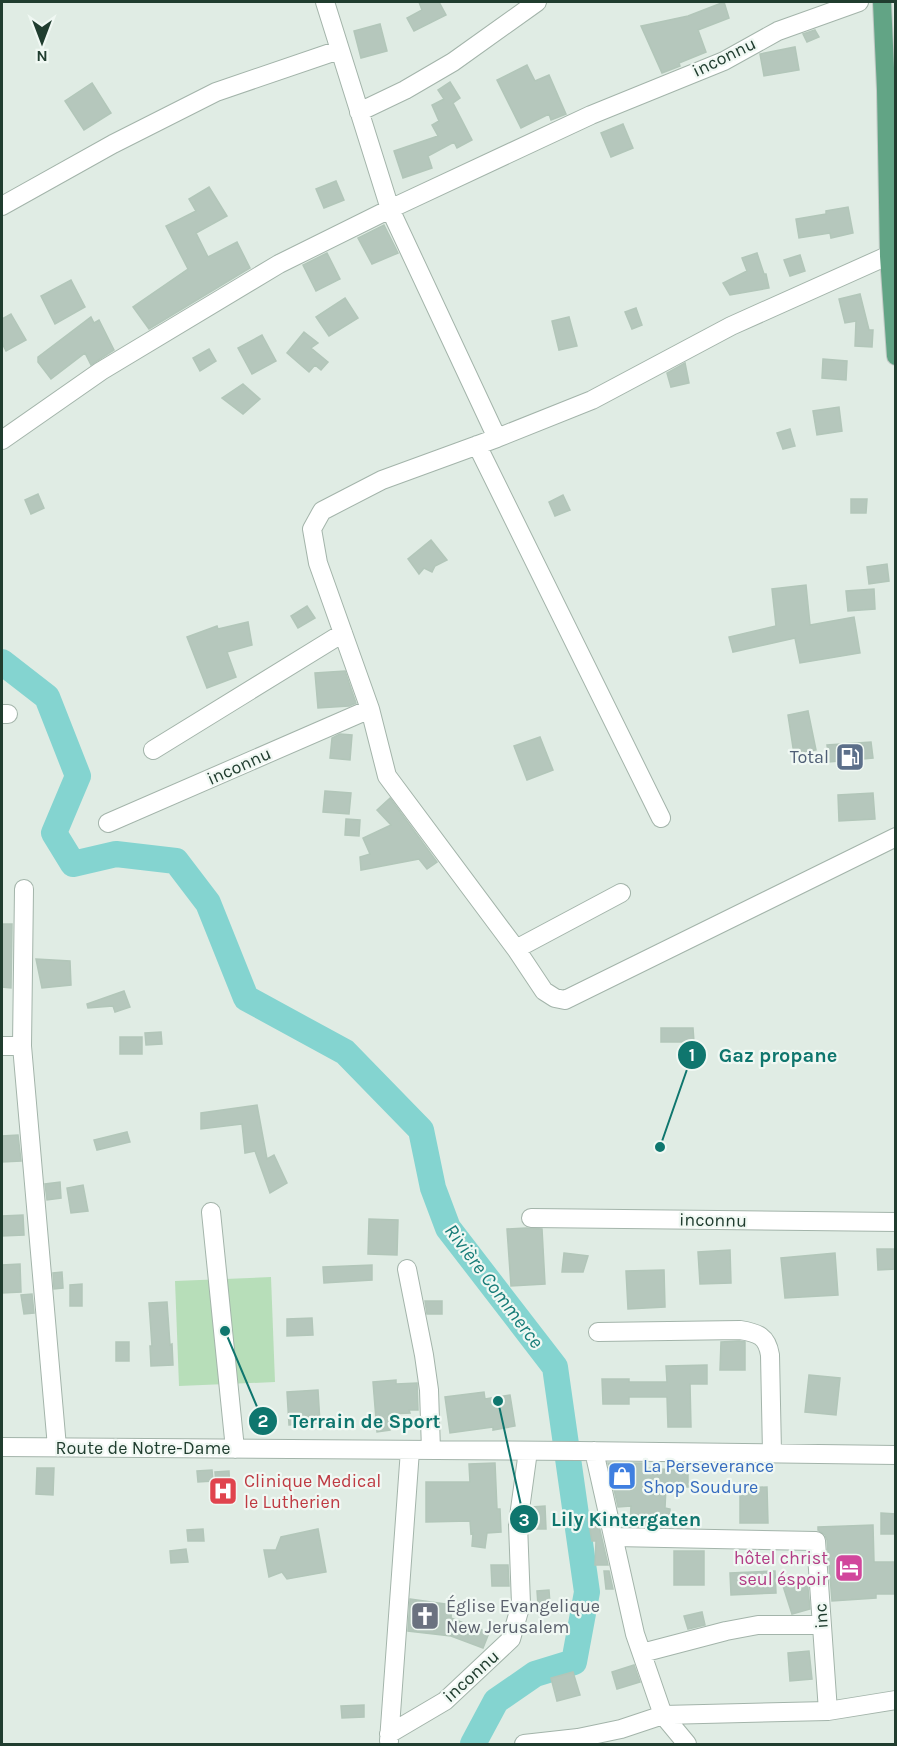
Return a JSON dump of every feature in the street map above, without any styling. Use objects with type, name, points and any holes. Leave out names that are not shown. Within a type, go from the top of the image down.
[{"type":"main road","points":[[882,2],[896,356]]},
{"type":"street","points":[[326,2],[390,209],[497,438]]},
{"type":"street","points":[[359,112],[405,90],[453,62],[537,2]]},
{"type":"street","name":"inconnu","points":[[2,440],[101,371],[279,264],[591,115],[724,61],[778,30],[859,2]]},
{"type":"street","points":[[2,206],[113,144],[216,92],[339,50]]},
{"type":"street","points":[[892,254],[731,326],[592,400],[382,480],[322,511],[312,529],[318,562],[370,709],[387,776],[516,949],[544,991],[555,998],[565,1000],[896,837]]},
{"type":"street","points":[[477,445],[661,818]]},
{"type":"street","points":[[153,750],[343,633]]},
{"type":"street","name":"inconnu","points":[[108,823],[370,709]]},
{"type":"street","points":[[24,889],[22,1047],[57,1447]]},
{"type":"street","points":[[516,949],[621,893]]},
{"type":"street","points":[[2,1046],[22,1047]]},
{"type":"street","points":[[211,1212],[235,1449]]},
{"type":"street","name":"inconnu","points":[[531,1218],[896,1222]]},
{"type":"street","points":[[407,1269],[429,1390],[431,1450]]},
{"type":"street","points":[[598,1332],[740,1330],[763,1338],[769,1344],[770,1354],[772,1453]]},
{"type":"street","name":"Route de Notre-Dame","points":[[2,1447],[896,1455]]},
{"type":"street","name":"inconnu","points":[[389,1739],[410,1450]]},
{"type":"street","name":"inconnu","points":[[389,1739],[445,1701],[512,1639],[521,1604],[518,1524],[535,1450]]},
{"type":"street","points":[[586,1451],[615,1537],[635,1634],[663,1715],[687,1744]]},
{"type":"street","name":"inc","points":[[615,1537],[816,1542],[828,1711]]},
{"type":"street","points":[[642,1653],[758,1625],[822,1624]]},
{"type":"street","points":[[524,1744],[578,1738],[621,1729],[663,1715],[828,1711],[896,1700]]},
{"type":"green space","points":[[271,1277],[275,1382],[179,1386],[175,1281]]},
{"type":"building","points":[[419,2],[439,2],[446,15],[414,31],[407,18],[422,10]]},
{"type":"building","points":[[724,2],[729,18],[698,30],[706,52],[662,73],[641,26],[688,16]]},
{"type":"building","points":[[380,24],[387,51],[361,58],[354,31]]},
{"type":"building","points":[[815,30],[819,37],[807,42],[803,34]]},
{"type":"building","points":[[795,47],[799,70],[764,76],[760,54]]},
{"type":"building","points":[[527,65],[535,81],[549,75],[566,114],[551,120],[549,114],[521,128],[497,80]]},
{"type":"building","points":[[450,82],[460,98],[453,103],[472,140],[457,148],[454,142],[428,156],[432,168],[403,178],[394,151],[438,136],[432,125],[439,121],[432,105],[444,99],[438,90]]},
{"type":"building","points":[[92,83],[111,113],[84,130],[65,101]]},
{"type":"building","points":[[623,124],[633,148],[611,157],[601,133]]},
{"type":"building","points":[[336,181],[344,200],[324,208],[316,189]]},
{"type":"building","points":[[209,187],[227,216],[196,233],[208,257],[237,242],[250,268],[149,329],[133,307],[188,269],[166,226],[196,211],[189,199]]},
{"type":"building","points":[[848,207],[853,233],[831,238],[830,233],[799,238],[796,219],[826,214],[826,211]]},
{"type":"building","points":[[384,225],[398,253],[372,264],[358,238]]},
{"type":"building","points":[[327,253],[340,279],[316,291],[303,265]]},
{"type":"building","points":[[757,253],[769,288],[730,295],[723,283],[747,271],[742,258]]},
{"type":"building","points":[[800,255],[805,271],[790,276],[784,260]]},
{"type":"building","points":[[71,280],[85,307],[55,324],[41,296]]},
{"type":"building","points":[[860,294],[869,330],[873,330],[872,347],[855,346],[856,321],[845,323],[839,299]]},
{"type":"building","points":[[345,298],[358,318],[329,336],[316,317]]},
{"type":"building","points":[[636,308],[642,325],[632,329],[625,312]]},
{"type":"building","points":[[11,314],[26,340],[6,351],[2,343],[2,319]]},
{"type":"building","points":[[91,317],[94,323],[99,320],[114,350],[91,365],[85,353],[51,379],[38,362],[38,357]]},
{"type":"building","points":[[569,317],[577,346],[559,350],[552,321]]},
{"type":"building","points":[[304,332],[318,343],[311,348],[328,362],[321,370],[315,365],[309,372],[287,353]]},
{"type":"building","points":[[262,335],[276,361],[252,374],[238,348]]},
{"type":"building","points":[[209,349],[216,361],[200,371],[193,358]]},
{"type":"building","points":[[823,359],[847,361],[846,380],[822,378]]},
{"type":"building","points":[[685,363],[689,383],[671,387],[667,373]]},
{"type":"building","points":[[243,384],[260,399],[243,414],[222,398]]},
{"type":"building","points":[[839,407],[842,431],[817,435],[813,411]]},
{"type":"building","points":[[790,429],[795,446],[783,449],[777,433]]},
{"type":"building","points":[[38,494],[44,508],[31,514],[25,500]]},
{"type":"building","points":[[563,495],[570,510],[555,516],[549,502]]},
{"type":"building","points":[[851,499],[867,499],[866,513],[851,513]]},
{"type":"building","points":[[431,540],[447,560],[435,566],[432,572],[424,568],[419,574],[408,559]]},
{"type":"building","points":[[887,564],[889,581],[869,584],[867,567]]},
{"type":"building","points":[[806,585],[810,625],[854,617],[860,653],[800,663],[795,638],[733,652],[729,637],[776,626],[772,589]]},
{"type":"building","points":[[874,589],[875,609],[848,611],[846,591]]},
{"type":"building","points":[[307,606],[315,618],[298,628],[291,616]]},
{"type":"building","points":[[248,622],[252,645],[227,652],[236,677],[207,688],[187,637],[217,626],[218,629]]},
{"type":"building","points":[[345,671],[356,703],[349,706],[318,708],[315,673]]},
{"type":"building","points":[[808,711],[816,750],[794,754],[788,715]]},
{"type":"building","points":[[340,734],[352,735],[350,760],[330,758],[332,738]]},
{"type":"building","points":[[540,737],[553,770],[527,780],[514,746]]},
{"type":"building","points":[[871,742],[873,758],[829,762],[827,745]]},
{"type":"building","points":[[325,791],[351,793],[349,814],[323,812]]},
{"type":"building","points":[[873,793],[875,819],[839,821],[838,795]]},
{"type":"building","points":[[390,798],[437,862],[427,869],[419,859],[361,870],[360,857],[370,854],[363,838],[391,825],[377,810]]},
{"type":"building","points":[[346,819],[360,820],[359,836],[345,835]]},
{"type":"building","points":[[2,924],[12,924],[11,988],[2,987]]},
{"type":"building","points":[[36,959],[70,961],[71,985],[42,988]]},
{"type":"building","points":[[124,991],[130,1007],[115,1012],[113,1006],[88,1008],[87,1004]]},
{"type":"building","points":[[661,1028],[693,1028],[694,1042],[661,1042]]},
{"type":"building","points":[[161,1032],[162,1044],[146,1045],[145,1033]]},
{"type":"building","points":[[120,1037],[142,1037],[142,1054],[120,1054]]},
{"type":"building","points":[[257,1105],[267,1159],[274,1155],[287,1183],[270,1193],[255,1151],[245,1153],[242,1124],[201,1129],[201,1113]]},
{"type":"building","points":[[127,1132],[130,1142],[97,1150],[94,1140]]},
{"type":"building","points":[[18,1135],[21,1161],[2,1162],[2,1136]]},
{"type":"building","points":[[60,1182],[61,1198],[47,1200],[45,1184]]},
{"type":"building","points":[[83,1185],[88,1211],[71,1213],[67,1188]]},
{"type":"building","points":[[23,1215],[24,1235],[2,1236],[2,1216]]},
{"type":"building","points":[[369,1219],[398,1220],[397,1255],[368,1254]]},
{"type":"building","points":[[507,1229],[542,1229],[545,1284],[511,1286]]},
{"type":"building","points":[[877,1249],[896,1249],[896,1269],[878,1270]]},
{"type":"building","points":[[730,1250],[731,1283],[700,1284],[698,1252]]},
{"type":"building","points":[[564,1253],[588,1256],[583,1272],[562,1272]]},
{"type":"building","points":[[835,1253],[838,1295],[785,1298],[781,1258]]},
{"type":"building","points":[[20,1264],[21,1292],[2,1293],[2,1265]]},
{"type":"building","points":[[372,1265],[372,1280],[324,1283],[323,1267]]},
{"type":"building","points":[[664,1270],[665,1307],[628,1309],[626,1271]]},
{"type":"building","points":[[62,1272],[63,1288],[54,1289],[53,1273]]},
{"type":"building","points":[[82,1284],[82,1306],[70,1306],[70,1285]]},
{"type":"building","points":[[32,1294],[34,1313],[24,1314],[21,1295]]},
{"type":"building","points":[[425,1301],[442,1301],[442,1314],[427,1314]]},
{"type":"building","points":[[167,1302],[173,1365],[151,1366],[149,1303]]},
{"type":"building","points":[[312,1318],[313,1335],[287,1336],[287,1319]]},
{"type":"building","points":[[116,1342],[129,1342],[129,1361],[116,1361]]},
{"type":"building","points":[[721,1342],[745,1342],[745,1370],[720,1370]]},
{"type":"building","points":[[707,1365],[707,1384],[690,1384],[691,1427],[668,1427],[667,1397],[629,1397],[629,1404],[603,1404],[602,1379],[667,1382],[666,1366]]},
{"type":"building","points":[[809,1375],[840,1378],[836,1415],[805,1412]]},
{"type":"building","points":[[396,1380],[396,1384],[417,1383],[418,1410],[409,1410],[410,1413],[389,1414],[390,1430],[377,1432],[373,1382]]},
{"type":"building","points":[[318,1390],[320,1423],[289,1425],[287,1392]]},
{"type":"building","points":[[484,1392],[485,1399],[510,1395],[515,1426],[450,1433],[445,1397]]},
{"type":"building","points":[[495,1463],[497,1509],[500,1509],[501,1532],[487,1533],[485,1548],[472,1546],[473,1533],[471,1534],[470,1521],[426,1522],[426,1482],[470,1482],[469,1464]]},
{"type":"building","points":[[608,1463],[646,1463],[647,1468],[675,1470],[676,1464],[688,1464],[688,1487],[666,1487],[665,1508],[670,1509],[669,1527],[630,1526],[631,1506],[618,1507]]},
{"type":"building","points":[[37,1468],[54,1468],[53,1495],[36,1494]]},
{"type":"building","points":[[212,1470],[213,1481],[198,1482],[197,1471]]},
{"type":"building","points":[[229,1471],[230,1496],[217,1497],[215,1472]]},
{"type":"building","points":[[767,1487],[768,1523],[740,1523],[740,1488]]},
{"type":"building","points":[[545,1506],[546,1529],[529,1529],[532,1507]]},
{"type":"building","points":[[881,1513],[896,1514],[896,1534],[881,1534]]},
{"type":"building","points":[[597,1517],[608,1565],[595,1565],[596,1541],[592,1541],[588,1519]]},
{"type":"building","points":[[873,1525],[874,1562],[896,1562],[896,1594],[876,1594],[876,1598],[832,1601],[827,1540],[818,1527]]},
{"type":"building","points":[[203,1529],[204,1541],[188,1541],[187,1530]]},
{"type":"building","points":[[318,1529],[326,1572],[287,1579],[282,1572],[269,1577],[264,1550],[276,1550],[281,1537]]},
{"type":"building","points":[[186,1549],[188,1562],[171,1563],[170,1551]]},
{"type":"building","points":[[674,1551],[704,1551],[704,1585],[674,1585]]},
{"type":"building","points":[[491,1565],[508,1565],[509,1586],[492,1586]]},
{"type":"building","points":[[604,1571],[609,1571],[613,1589],[606,1589]]},
{"type":"building","points":[[775,1571],[776,1593],[731,1595],[730,1573]]},
{"type":"building","points":[[807,1578],[810,1609],[792,1614],[783,1586]]},
{"type":"building","points":[[549,1590],[550,1604],[538,1605],[537,1591]]},
{"type":"building","points":[[410,1599],[452,1605],[451,1618],[489,1633],[483,1648],[451,1636],[408,1631]]},
{"type":"building","points":[[702,1612],[705,1625],[688,1629],[684,1616]]},
{"type":"building","points":[[809,1651],[812,1679],[790,1681],[788,1653]]},
{"type":"building","points":[[634,1665],[640,1682],[617,1689],[612,1672]]},
{"type":"building","points":[[573,1672],[580,1695],[557,1701],[551,1678]]},
{"type":"building","points":[[364,1705],[364,1717],[342,1718],[341,1706]]},
{"type":"waterway","name":"Rivière Commerce","points":[[2,662],[47,697],[78,776],[54,833],[73,864],[116,854],[176,861],[208,903],[246,998],[345,1052],[421,1130],[433,1188],[448,1228],[555,1367],[587,1592],[574,1662],[535,1674],[496,1701],[473,1744]]},
{"type":"place","name":"Total","points":[[850,757]]},
{"type":"place","name":"Gaz propane","points":[[660,1147]]},
{"type":"place","name":"Terrain de Sport","points":[[225,1331]]},
{"type":"place","name":"Lily Kintergaten","points":[[498,1401]]},
{"type":"place","name":"La Perseverance Shop Soudure","points":[[622,1476]]},
{"type":"place","name":"Clinique Medical le Lutherien","points":[[223,1491]]},
{"type":"place","name":"hôtel christ seul éspoir","points":[[849,1568]]},
{"type":"place","name":"Église Evangelique New Jerusalem","points":[[425,1616]]}]
